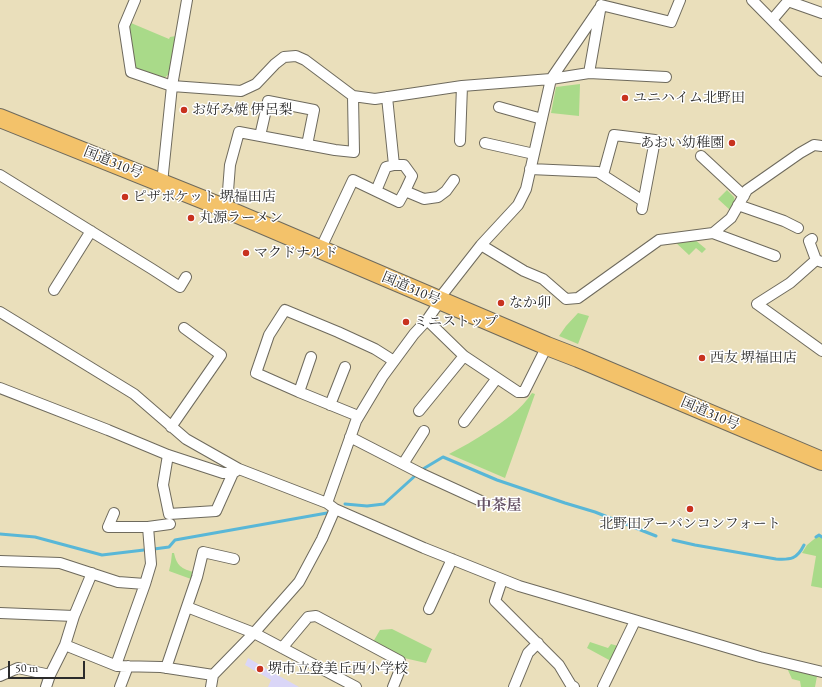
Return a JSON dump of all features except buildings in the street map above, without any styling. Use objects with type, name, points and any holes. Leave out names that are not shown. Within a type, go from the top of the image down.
[{"type":"highway","name":"国道310号","points":[[0,118],[228,210],[546,346],[578,358],[822,461]]},
{"type":"street","points":[[135,0],[124,26],[131,72],[172,86],[241,91],[256,84],[275,64],[284,57],[296,56],[305,60],[353,96],[375,99],[462,86],[551,79],[589,73],[666,77]]},
{"type":"street","points":[[162,183],[172,86],[187,0]]},
{"type":"street","points":[[601,2],[671,22],[680,0]]},
{"type":"street","points":[[752,0],[822,70]]},
{"type":"street","points":[[772,20],[789,0],[822,13]]},
{"type":"street","points":[[589,73],[601,2]]},
{"type":"street","points":[[211,687],[214,675],[254,634],[299,582],[322,539],[350,437],[358,416],[383,376],[414,334],[427,320],[436,307],[438,300],[481,245],[518,205],[526,189],[551,79],[601,2]]},
{"type":"street","points":[[460,142],[462,86]]},
{"type":"street","points":[[228,210],[230,165],[239,132],[335,150],[354,152],[353,96]]},
{"type":"street","points":[[387,97],[394,165]]},
{"type":"street","points":[[260,136],[268,101],[314,110],[307,145]]},
{"type":"street","points":[[499,107],[542,118]]},
{"type":"street","points":[[530,169],[598,172],[643,205],[655,140],[614,135],[604,175]]},
{"type":"street","points":[[485,144],[534,154]]},
{"type":"street","points":[[713,233],[730,218],[747,190],[800,153],[814,145],[822,146]]},
{"type":"street","points":[[701,156],[744,196]]},
{"type":"street","points":[[320,250],[353,180],[376,191],[399,202],[412,176],[404,165],[386,167],[376,191]]},
{"type":"street","points":[[0,175],[180,287],[186,277]]},
{"type":"street","points":[[405,191],[424,199],[438,197],[446,191],[454,180]]},
{"type":"street","points":[[738,205],[784,221],[798,228]]},
{"type":"street","points":[[54,290],[91,231]]},
{"type":"street","points":[[481,245],[524,271],[543,279],[566,299],[578,298],[659,240],[713,233],[775,256]]},
{"type":"street","points":[[812,238],[809,241],[819,261],[757,304],[820,346]]},
{"type":"street","points":[[358,416],[256,373],[269,335],[285,310],[375,349],[394,361]]},
{"type":"street","points":[[0,312],[134,394],[186,439],[236,471],[331,506],[452,559],[519,586],[760,657],[822,672]]},
{"type":"street","points":[[427,320],[464,356],[518,392],[524,392],[546,346]]},
{"type":"street","points":[[171,427],[221,355],[184,328]]},
{"type":"street","points":[[419,411],[464,356]]},
{"type":"street","points":[[299,392],[311,357]]},
{"type":"street","points":[[330,404],[345,367]]},
{"type":"street","points":[[464,422],[497,378]]},
{"type":"street","points":[[0,388],[168,455],[222,474],[236,471]]},
{"type":"street","points":[[403,464],[424,431]]},
{"type":"street","points":[[350,437],[422,474],[481,501]]},
{"type":"street","points":[[168,455],[163,485],[169,514],[216,511],[236,471]]},
{"type":"street","points":[[114,513],[108,527],[148,527],[170,524]]},
{"type":"street","points":[[116,665],[151,564],[148,527]]},
{"type":"street","points":[[166,668],[197,577],[203,552],[234,559]]},
{"type":"street","points":[[429,609],[452,559]]},
{"type":"street","points":[[0,560],[60,563],[118,582],[145,584]]},
{"type":"street","points":[[46,687],[65,644],[74,616],[92,573]]},
{"type":"street","points":[[502,580],[495,601],[559,665],[571,685],[574,687]]},
{"type":"street","points":[[187,608],[254,634],[356,687]]},
{"type":"street","points":[[0,613],[74,616]]},
{"type":"street","points":[[282,648],[308,617],[316,616],[400,661],[401,667],[393,687]]},
{"type":"street","points":[[602,687],[635,621]]},
{"type":"street","points":[[514,687],[528,653],[538,643]]},
{"type":"street","points":[[65,644],[116,665],[166,668],[214,675]]},
{"type":"street","points":[[120,687],[128,666]]},
{"type":"street","points":[[0,676],[18,668],[50,675]]},
{"type":"shaded area","name":"堺市立登美丘西小学校","points":[[248,658],[299,687],[268,687],[271,680],[245,665]]},
{"type":"green space","points":[[131,23],[169,39],[170,37],[176,36],[170,73],[163,79],[137,70],[133,64],[129,29]]},
{"type":"green space","points":[[580,84],[579,116],[551,113],[556,87]]},
{"type":"green space","points":[[727,190],[734,197],[735,203],[730,210],[718,199]]},
{"type":"green space","points":[[694,239],[706,249],[702,253],[696,248],[689,255],[674,241]]},
{"type":"green space","points":[[578,313],[589,316],[578,344],[559,336]]},
{"type":"green space","points":[[532,393],[535,394],[505,478],[449,454],[478,438],[506,419],[523,405]]},
{"type":"green space","points":[[819,535],[822,537],[822,588],[811,586],[816,556],[802,553],[807,545]]},
{"type":"green space","points":[[172,553],[174,553],[180,566],[193,572],[191,579],[169,571]]},
{"type":"green space","points":[[392,629],[432,649],[426,663],[404,658],[373,642],[380,630]]},
{"type":"green space","points":[[590,642],[608,648],[611,644],[618,646],[611,661],[587,648]]},
{"type":"green space","points":[[787,668],[817,676],[815,687],[801,687],[800,681],[792,679]]},
{"type":"waterway","points":[[423,469],[443,457],[497,480],[595,512],[656,536]]},
{"type":"waterway","points":[[345,504],[367,506],[384,504],[416,475]]},
{"type":"waterway","points":[[154,549],[169,547],[175,540],[327,513]]},
{"type":"waterway","points":[[0,534],[35,537],[102,555],[144,550]]},
{"type":"waterway","points":[[816,537],[819,535],[822,537]]},
{"type":"waterway","points":[[673,540],[776,559],[793,558],[799,553],[804,545]]},
{"type":"place","name":"ユニハイム北野田","points":[[625,98]]},
{"type":"place","name":"お好み焼 伊呂梨","points":[[184,110]]},
{"type":"place","name":"あおい幼稚園","points":[[732,143]]},
{"type":"place","name":"ピザポケット 堺福田店","points":[[125,197]]},
{"type":"place","name":"丸源ラーメン","points":[[191,218]]},
{"type":"place","name":"マクドナルド","points":[[246,253]]},
{"type":"place","name":"なか卯","points":[[501,303]]},
{"type":"place","name":"ミニストップ","points":[[406,322]]},
{"type":"place","name":"西友 堺福田店","points":[[702,358]]},
{"type":"place","name":"北野田アーバンコンフォート","points":[[690,509]]},
{"type":"place","name":"堺市立登美丘西小学校","points":[[260,669]]},
{"type":"district","name":"中茶屋","points":[[499,506]]}]
